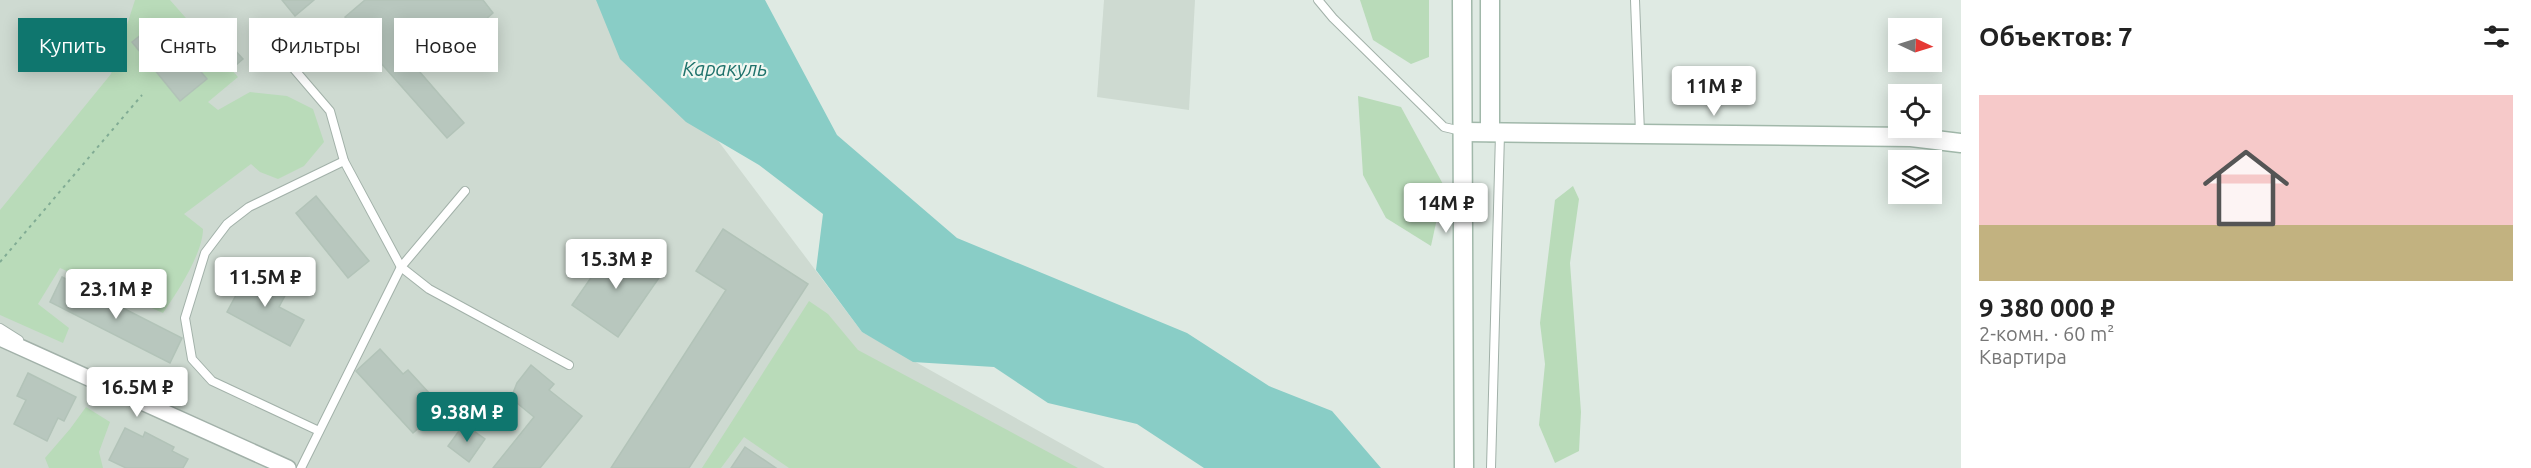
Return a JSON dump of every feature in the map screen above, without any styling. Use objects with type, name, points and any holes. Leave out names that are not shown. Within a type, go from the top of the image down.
[{"type":"street","points":[[1462,0],[1464,468]]},
{"type":"street","points":[[1490,0],[1495,132]]},
{"type":"street","points":[[1464,132],[1911,137],[1961,143]]},
{"type":"street","points":[[0,338],[288,468]]},
{"type":"lane","points":[[1318,0],[1333,18],[1444,127],[1464,132]]},
{"type":"lane","points":[[1635,0],[1640,134]]},
{"type":"lane","points":[[297,72],[330,111],[344,161],[401,267],[429,289],[569,365]]},
{"type":"lane","points":[[1491,468],[1495,132]]},
{"type":"lane","points":[[319,431],[212,381],[192,359],[185,318],[205,253],[227,224],[249,207],[344,161]]},
{"type":"lane","points":[[301,468],[401,267],[465,191]]},
{"type":"lane","points":[[0,328],[50,360]]},
{"type":"path","points":[[0,262],[142,95]]},
{"type":"shaded area","points":[[0,0],[612,0],[862,332],[1105,468],[0,468]]},
{"type":"shaded area","points":[[1104,0],[1195,0],[1189,110],[1097,97]]},
{"type":"green space","points":[[135,0],[170,0],[186,18],[139,18],[139,72],[234,72],[238,77],[208,102],[218,110],[250,92],[287,96],[313,109],[324,142],[304,166],[278,179],[260,172],[251,164],[184,214],[203,229],[202,239],[194,261],[163,313],[60,268],[38,304],[69,328],[63,343],[0,315],[0,210],[112,72],[127,72],[127,25]]},
{"type":"green space","points":[[1360,0],[1429,0],[1429,57],[1411,64],[1373,40]]},
{"type":"green space","points":[[1358,96],[1401,107],[1444,186],[1431,246],[1386,218],[1363,175]]},
{"type":"green space","points":[[1573,186],[1579,199],[1570,263],[1581,412],[1579,451],[1555,463],[1539,425],[1545,364],[1540,323],[1555,200]]},
{"type":"green space","points":[[809,301],[828,314],[858,350],[1078,468],[789,468],[744,437],[721,468],[702,468]]},
{"type":"green space","points":[[86,407],[110,422],[99,452],[103,468],[49,468],[45,458]]},
{"type":"water","name":"Каракуль","points":[[596,0],[765,0],[837,135],[957,238],[1187,333],[1269,386],[1332,411],[1381,468],[1204,468],[1137,424],[1048,403],[994,367],[913,362],[862,332],[816,270],[823,214],[759,165],[686,122],[620,59]]},
{"type":"building","points":[[282,0],[314,0],[295,16]]},
{"type":"building","points":[[365,0],[483,0],[493,13],[487,18],[394,18],[394,72],[420,72],[464,123],[447,138],[382,64],[382,18],[345,17]]},
{"type":"building","points":[[139,36],[139,51],[132,42]]},
{"type":"building","points":[[237,52],[243,59],[237,64]]},
{"type":"building","points":[[156,72],[201,72],[207,79],[180,101]]},
{"type":"building","points":[[316,196],[369,261],[348,278],[296,213]]},
{"type":"building","points":[[723,229],[808,284],[689,468],[611,468],[726,290],[696,271]]},
{"type":"building","points":[[615,243],[661,275],[618,337],[572,305]]},
{"type":"building","points":[[250,269],[288,290],[279,307],[304,320],[290,346],[227,312]]},
{"type":"building","points":[[62,277],[182,338],[170,363],[50,302]]},
{"type":"building","points":[[380,349],[403,374],[408,370],[442,407],[413,433],[356,371]]},
{"type":"building","points":[[531,365],[554,384],[549,390],[582,416],[540,468],[493,468],[534,417],[511,398],[517,383]]},
{"type":"building","points":[[28,373],[76,397],[64,421],[58,418],[47,441],[14,424],[26,400],[17,396]]},
{"type":"building","points":[[464,424],[485,439],[469,462],[448,446]]},
{"type":"building","points":[[125,428],[143,437],[145,432],[174,447],[172,451],[188,459],[183,468],[126,468],[109,460]]},
{"type":"building","points":[[745,447],[776,468],[731,468]]}]
